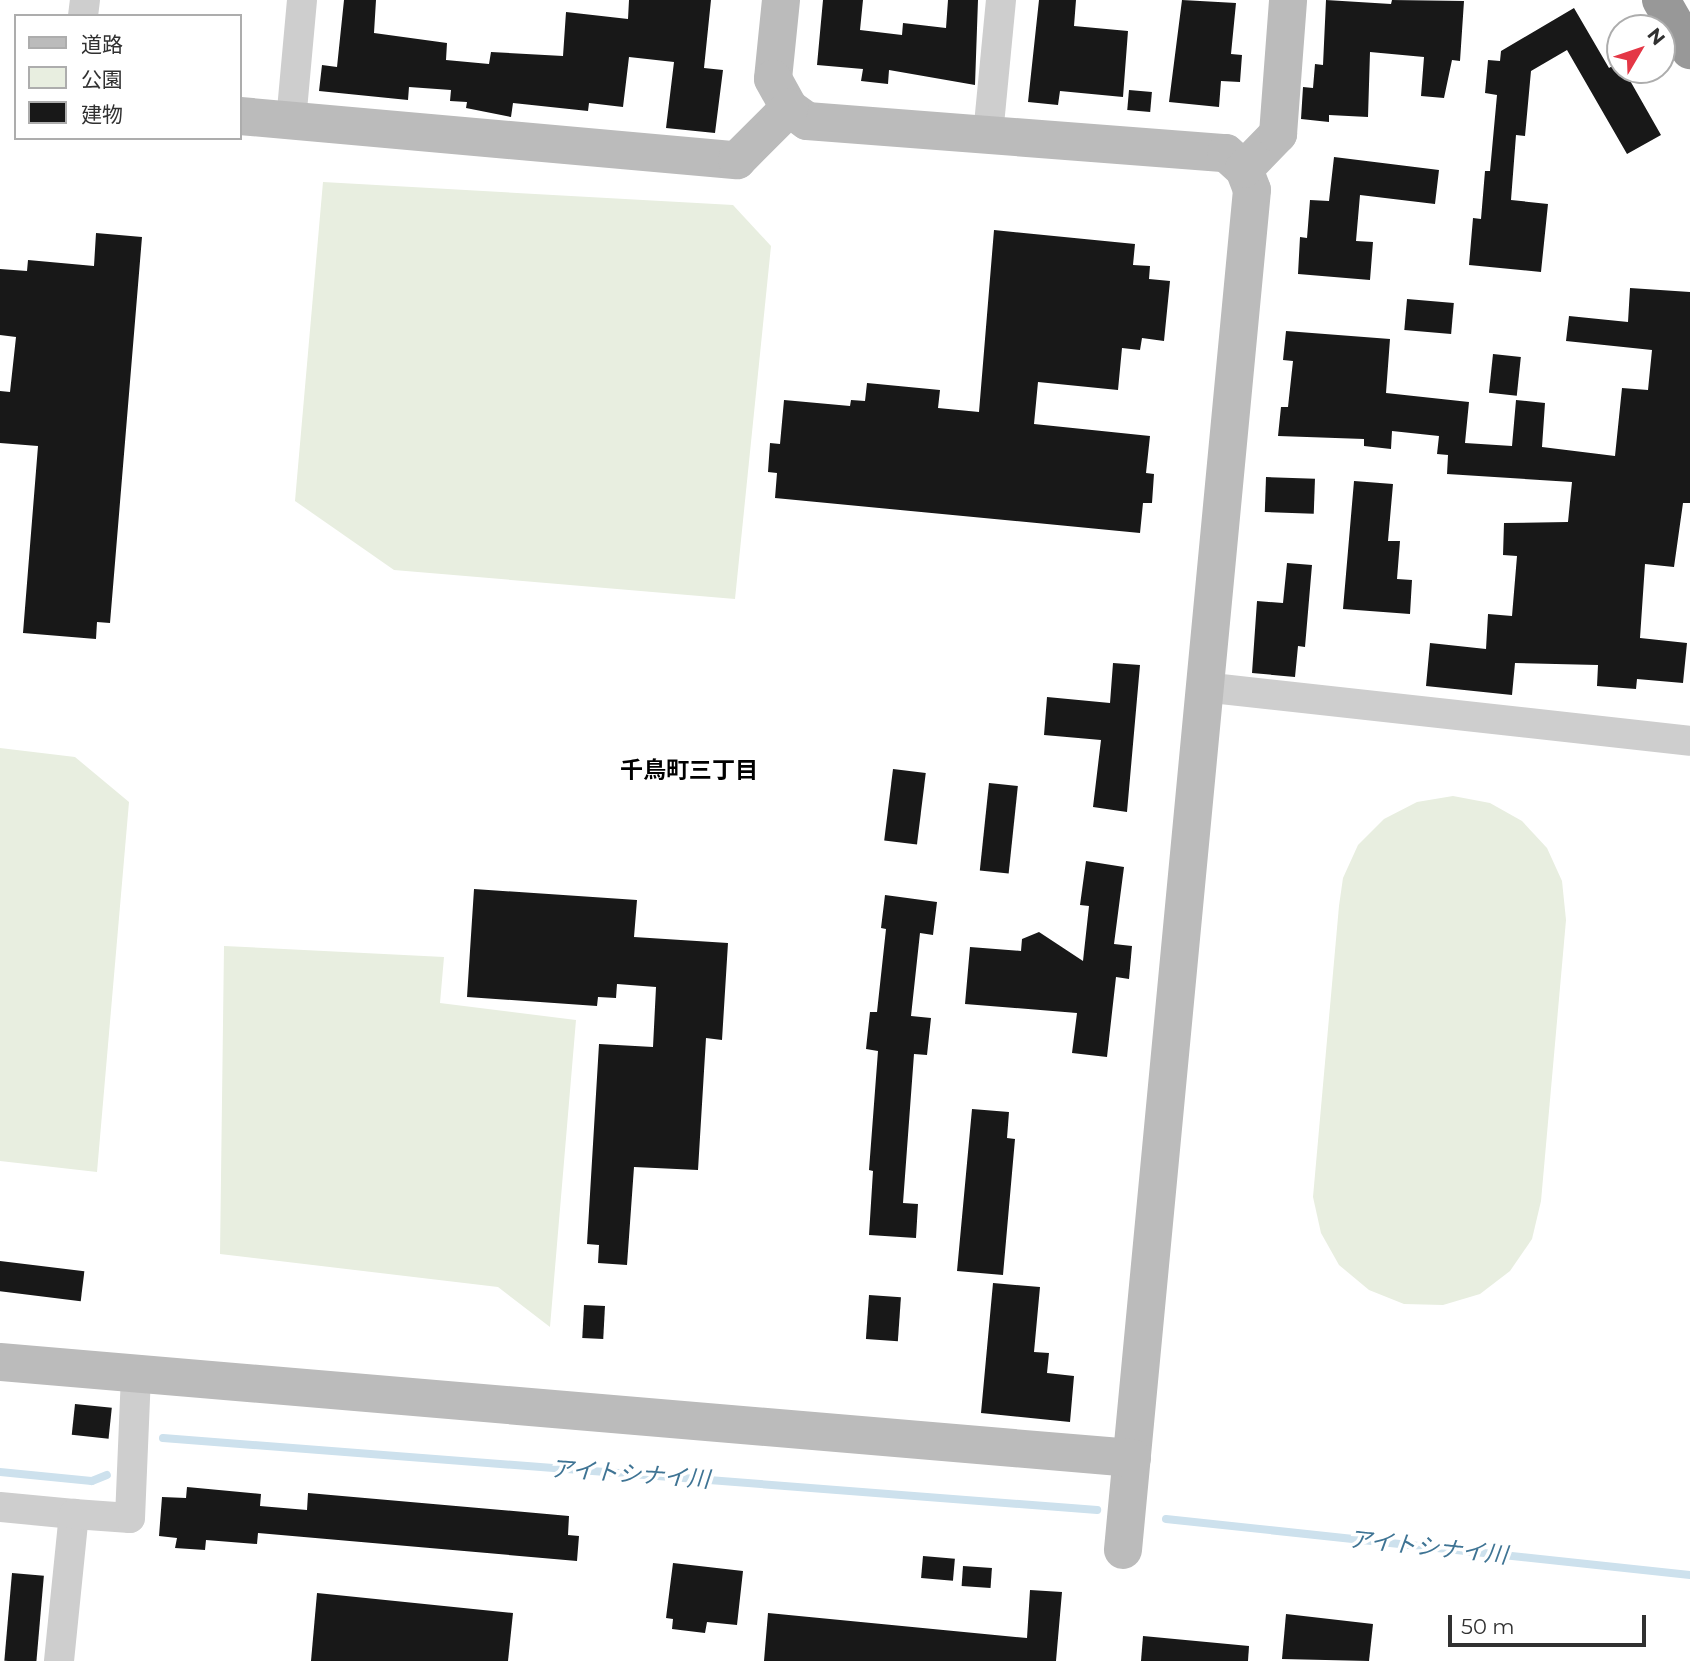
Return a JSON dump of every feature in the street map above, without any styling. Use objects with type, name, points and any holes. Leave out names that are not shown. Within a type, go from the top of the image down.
[{"type":"highway","points":[[1661,0],[1690,50]]},
{"type":"street","points":[[291,121],[302,0]]},
{"type":"street","points":[[781,0],[773,79],[789,108],[807,121],[1226,153],[1244,169],[1252,190],[1123,1550]]},
{"type":"street","points":[[988,135],[1001,0]]},
{"type":"street","points":[[1244,169],[1278,134],[1288,0]]},
{"type":"street","points":[[242,116],[737,160],[789,108]]},
{"type":"street","points":[[1203,687],[1690,741]]},
{"type":"street","points":[[0,1362],[1132,1458]]},
{"type":"street","points":[[0,1507],[130,1518],[136,1374]]},
{"type":"street","points":[[59,1661],[74,1514]]},
{"type":"green space","points":[[323,182],[733,205],[771,246],[735,599],[394,570],[295,501]]},
{"type":"green space","points":[[0,748],[75,757],[129,802],[97,1172],[0,1161]]},
{"type":"green space","points":[[1453,796],[1490,803],[1522,821],[1547,848],[1562,881],[1566,920],[1541,1201],[1532,1239],[1510,1271],[1480,1294],[1443,1305],[1404,1304],[1369,1290],[1339,1265],[1321,1233],[1313,1197],[1339,906],[1343,878],[1358,845],[1384,819],[1417,802]]},
{"type":"green space","points":[[224,946],[444,957],[440,1003],[576,1020],[550,1327],[498,1287],[220,1254]]},
{"type":"building","points":[[344,0],[376,0],[374,33],[447,43],[446,60],[489,64],[491,52],[563,56],[566,12],[628,19],[629,0],[711,0],[704,68],[723,70],[715,133],[666,128],[674,62],[629,57],[623,107],[589,103],[588,111],[513,103],[511,117],[466,108],[467,102],[450,101],[451,90],[409,87],[408,100],[319,91],[322,65],[337,67]]},
{"type":"building","points":[[823,0],[863,0],[860,30],[902,35],[903,23],[946,28],[948,0],[978,0],[975,85],[889,70],[888,84],[861,81],[863,69],[817,65]]},
{"type":"building","points":[[1039,0],[1076,0],[1074,26],[1128,31],[1123,97],[1060,91],[1058,105],[1028,102]]},
{"type":"building","points":[[1182,0],[1236,3],[1231,54],[1242,55],[1240,82],[1221,81],[1219,107],[1169,102]]},
{"type":"building","points":[[1326,0],[1391,4],[1392,0],[1464,1],[1460,61],[1452,60],[1444,98],[1421,96],[1424,57],[1370,52],[1368,117],[1329,115],[1329,122],[1301,119],[1303,87],[1313,88],[1315,64],[1323,65]]},
{"type":"building","points":[[1574,8],[1606,63],[1606,84],[1632,84],[1661,135],[1627,154],[1567,50],[1531,71],[1525,136],[1516,135],[1511,200],[1548,204],[1541,272],[1469,265],[1473,218],[1481,219],[1485,171],[1490,171],[1497,95],[1485,93],[1488,60],[1500,61],[1501,51]]},
{"type":"building","points":[[1129,90],[1152,92],[1150,112],[1127,110]]},
{"type":"building","points":[[1334,157],[1439,170],[1435,204],[1360,195],[1356,241],[1373,242],[1370,280],[1298,274],[1300,237],[1307,238],[1310,200],[1329,201]]},
{"type":"building","points":[[994,230],[1135,244],[1133,265],[1150,266],[1149,279],[1170,281],[1164,341],[1142,338],[1140,350],[1122,348],[1118,390],[1038,382],[1034,424],[1150,436],[1146,473],[1154,474],[1152,503],[1143,503],[1140,533],[775,498],[777,473],[768,472],[770,443],[780,444],[784,400],[850,406],[851,400],[865,401],[867,383],[940,390],[938,408],[979,412]]},
{"type":"building","points":[[96,233],[142,237],[110,623],[97,622],[96,639],[23,633],[38,446],[0,443],[0,391],[10,392],[16,337],[0,335],[0,269],[27,271],[28,260],[94,266]]},
{"type":"building","points":[[1630,288],[1690,292],[1690,503],[1683,503],[1674,567],[1645,564],[1640,638],[1687,643],[1683,683],[1637,679],[1636,689],[1597,686],[1598,665],[1515,663],[1512,695],[1426,686],[1430,643],[1486,649],[1488,614],[1512,616],[1517,556],[1503,555],[1504,523],[1568,522],[1572,482],[1447,474],[1448,455],[1437,454],[1439,436],[1392,431],[1391,449],[1364,446],[1364,439],[1278,436],[1281,407],[1288,407],[1293,361],[1283,360],[1286,331],[1390,339],[1386,393],[1469,402],[1465,443],[1512,446],[1516,400],[1545,403],[1542,447],[1615,456],[1622,388],[1648,390],[1652,350],[1566,341],[1569,316],[1628,322]]},
{"type":"building","points":[[1407,299],[1454,303],[1451,334],[1404,330]]},
{"type":"building","points":[[1493,354],[1521,357],[1517,396],[1489,393]]},
{"type":"building","points":[[1266,477],[1315,479],[1314,514],[1265,512]]},
{"type":"building","points":[[1354,481],[1393,484],[1388,541],[1400,541],[1397,579],[1412,580],[1410,614],[1343,609]]},
{"type":"building","points":[[1287,563],[1312,565],[1305,647],[1298,646],[1295,677],[1252,673],[1257,601],[1283,603]]},
{"type":"building","points":[[1113,663],[1140,665],[1127,812],[1093,807],[1101,740],[1044,735],[1047,697],[1110,703]]},
{"type":"building","points":[[893,769],[926,773],[917,844],[884,840]]},
{"type":"building","points":[[989,783],[1018,786],[1009,874],[980,871]]},
{"type":"building","points":[[1086,861],[1124,867],[1114,944],[1132,946],[1129,979],[1116,977],[1107,1057],[1072,1053],[1077,1013],[965,1004],[970,947],[1021,951],[1022,939],[1039,932],[1083,961],[1089,906],[1080,905]]},
{"type":"building","points":[[474,889],[637,900],[634,937],[728,943],[722,1040],[706,1038],[698,1170],[634,1167],[627,1265],[598,1263],[599,1245],[587,1244],[599,1044],[653,1047],[656,987],[617,984],[616,998],[598,997],[597,1006],[467,997]]},
{"type":"building","points":[[885,895],[937,902],[933,935],[920,933],[911,1016],[931,1018],[927,1055],[914,1054],[903,1203],[918,1204],[916,1238],[869,1235],[873,1171],[869,1170],[878,1051],[866,1049],[870,1012],[877,1012],[886,929],[881,928]]},
{"type":"building","points":[[972,1109],[1009,1112],[1007,1138],[1015,1139],[1003,1275],[957,1271]]},
{"type":"building","points":[[0,1261],[84,1271],[81,1301],[0,1291]]},
{"type":"building","points":[[993,1283],[1040,1287],[1034,1352],[1049,1353],[1047,1373],[1074,1376],[1070,1422],[981,1413]]},
{"type":"building","points":[[869,1295],[901,1297],[898,1341],[866,1339]]},
{"type":"building","points":[[584,1305],[605,1306],[603,1339],[582,1338]]},
{"type":"building","points":[[75,1404],[112,1408],[109,1439],[72,1435]]},
{"type":"building","points":[[187,1487],[261,1494],[260,1506],[307,1510],[308,1493],[569,1516],[568,1535],[579,1536],[577,1561],[258,1533],[257,1544],[206,1540],[205,1550],[175,1548],[177,1538],[159,1536],[162,1497],[186,1498]]},
{"type":"building","points":[[923,1556],[955,1559],[953,1581],[921,1578]]},
{"type":"building","points":[[673,1563],[743,1571],[737,1625],[707,1622],[705,1633],[672,1629],[673,1619],[666,1618]]},
{"type":"building","points":[[963,1566],[992,1568],[991,1588],[962,1586]]},
{"type":"building","points":[[12,1573],[44,1576],[36,1661],[4,1661]]},
{"type":"building","points":[[1030,1590],[1062,1592],[1056,1661],[764,1661],[768,1613],[1027,1638]]},
{"type":"building","points":[[317,1593],[513,1613],[508,1661],[311,1661]]},
{"type":"building","points":[[1286,1614],[1373,1624],[1369,1661],[1282,1659]]},
{"type":"building","points":[[1143,1636],[1249,1646],[1248,1661],[1141,1661]]},
{"type":"waterway","name":"アイトシナイ川","points":[[163,1438],[1097,1510]]},
{"type":"waterway","name":"アイトシナイ川","points":[[0,1472],[92,1481],[107,1475]]},
{"type":"waterway","name":"アイトシナイ川","points":[[1166,1519],[1690,1575]]},
{"type":"district","name":"千鳥町三丁目","points":[[689,770]]}]
